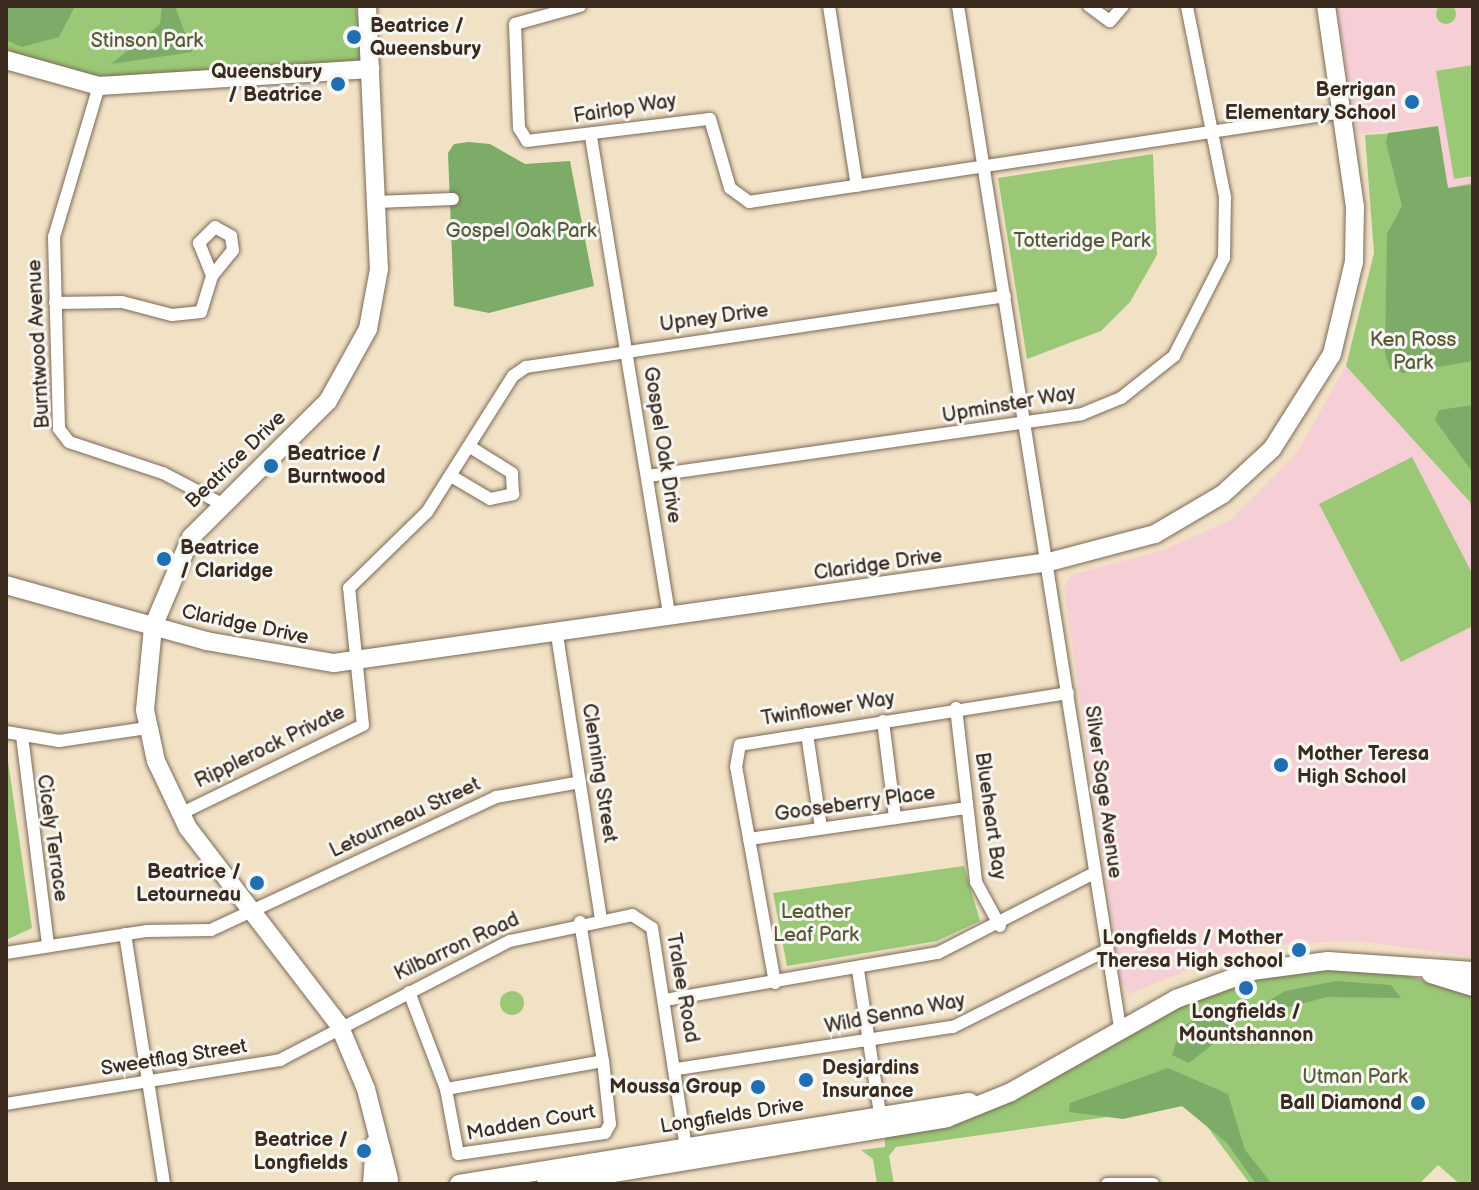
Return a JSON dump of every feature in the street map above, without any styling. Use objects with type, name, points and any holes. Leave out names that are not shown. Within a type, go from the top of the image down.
[{"type":"street","name":"Beatrice Drive","points":[[367,6],[376,202],[376,300],[353,368],[317,413],[218,502],[181,553],[153,627],[147,728],[180,814],[339,1025],[376,1129],[384,1183]]},
{"type":"street","name":"Fairlop Way","points":[[580,6],[515,24],[519,128],[527,141],[591,137],[710,119],[736,199],[857,186],[1216,134],[1342,112]]},
{"type":"street","points":[[829,6],[857,186]]},
{"type":"street","name":"Silver Sage Avenue","points":[[958,6],[982,168],[1049,562],[1105,951],[1120,1028]]},
{"type":"street","points":[[1089,6],[1110,21],[1123,6]]},
{"type":"street","name":"Upminster Way","points":[[648,476],[1027,425],[1121,398],[1186,340],[1224,258],[1225,197],[1216,134],[1187,6]]},
{"type":"street","name":"Claridge Drive","points":[[6,585],[153,627],[292,661],[360,660],[557,635],[1049,562],[1119,546],[1188,518],[1248,473],[1297,415],[1332,354],[1354,262],[1354,177],[1326,6]]},
{"type":"street","points":[[6,60],[99,86],[370,69]]},
{"type":"street","name":"Burntwood Avenue","points":[[99,86],[54,237],[64,439],[163,473],[218,502]]},
{"type":"street","name":"Gospel Oak Drive","points":[[591,137],[670,617]]},
{"type":"street","points":[[376,202],[453,199]]},
{"type":"street","points":[[55,303],[122,302],[191,316],[209,306],[212,276]]},
{"type":"street","name":"Upney Drive","points":[[360,660],[349,588],[427,512],[526,367],[1005,296]]},
{"type":"street","points":[[451,476],[490,499],[513,494],[512,473],[470,447]]},
{"type":"street","name":"Clenning Street","points":[[557,635],[601,918]]},
{"type":"street","name":"Ripplerock Private","points":[[180,814],[363,725],[360,660]]},
{"type":"street","name":"Twinflower Way","points":[[775,983],[749,839],[737,749],[956,708],[1068,693]]},
{"type":"street","name":"Blueheart Bay","points":[[956,708],[976,882],[1000,926]]},
{"type":"street","points":[[883,721],[895,818]]},
{"type":"street","points":[[6,732],[22,736],[77,739],[147,728]]},
{"type":"street","points":[[807,734],[821,828]]},
{"type":"street","name":"Cicely Terrace","points":[[22,736],[48,946]]},
{"type":"street","name":"Letourneau Street","points":[[6,953],[125,934],[189,934],[254,912],[496,797],[580,782]]},
{"type":"street","name":"Gooseberry Place","points":[[749,839],[966,808]]},
{"type":"street","points":[[665,1000],[858,970],[938,953],[1000,926],[1094,873]]},
{"type":"street","name":"Kilbarron Road","points":[[339,1025],[510,941],[601,918],[644,919]]},
{"type":"street","name":"Tralee Road","points":[[644,919],[665,1000],[687,1153]]},
{"type":"street","name":"Madden Court","points":[[409,992],[446,1089],[454,1149],[465,1156],[605,1133],[610,1124],[603,1061],[580,922]]},
{"type":"street","points":[[125,934],[164,1184]]},
{"type":"street","name":"Wild Senna Way","points":[[677,1069],[872,1040],[979,1018],[1105,951]]},
{"type":"street","name":"Longfields Drive","points":[[459,1184],[881,1123],[1011,1092],[1120,1028],[1252,971],[1328,961],[1473,971]]},
{"type":"street","name":"Longfields Drive","points":[[1401,965],[1473,987]]},
{"type":"street","points":[[858,970],[872,1040],[881,1123]]},
{"type":"street","name":"Sweetflag Street","points":[[6,1104],[280,1060],[339,1025]]},
{"type":"street","points":[[446,1089],[603,1061]]},
{"type":"street","name":"Longfields Drive","points":[[546,1184],[687,1153]]},
{"type":"street","points":[[1107,1184],[1153,1184]]},
{"type":"shaded area","name":"Berrigan Elementary School","points":[[1337,6],[1473,6],[1473,185],[1448,189],[1438,126],[1357,134]]},
{"type":"shaded area","name":"Mother Teresa High School","points":[[1346,366],[1473,499],[1473,957],[1358,941],[1296,943],[1229,953],[1129,994],[1121,982],[1064,588],[1071,575],[1161,551],[1231,520],[1297,453]]},
{"type":"green space","points":[[1446,4],[1453,7],[1456,14],[1453,21],[1446,24],[1439,21],[1436,14],[1439,7]]},
{"type":"green space","name":"Stinson Park","points":[[6,6],[356,6],[363,60],[151,78],[75,75],[6,54]]},
{"type":"green space","points":[[6,6],[75,6],[59,37],[22,47],[6,40]]},
{"type":"green space","points":[[162,6],[175,6],[192,52],[111,64],[160,24]]},
{"type":"green space","points":[[1473,65],[1473,176],[1454,179],[1436,71]]},
{"type":"green space","points":[[1438,126],[1448,188],[1473,185],[1473,361],[1403,373],[1390,369],[1385,354],[1387,234],[1402,206],[1386,142],[1388,133]]},
{"type":"green space","name":"Ken Ross Park","points":[[1435,131],[1448,188],[1473,183],[1473,520],[1470,502],[1346,366],[1374,253],[1365,135]]},
{"type":"green space","name":"Gospel Oak Park","points":[[454,144],[490,144],[525,164],[570,161],[594,286],[489,313],[454,306],[448,153]]},
{"type":"green space","name":"Totteridge Park","points":[[1153,154],[1157,255],[1130,302],[1101,331],[1027,359],[998,178]]},
{"type":"green space","points":[[1473,405],[1473,473],[1435,420],[1439,410]]},
{"type":"green space","points":[[1412,457],[1473,575],[1473,626],[1401,662],[1319,504]]},
{"type":"green space","points":[[6,747],[32,928],[6,940]]},
{"type":"green space","name":"Leather Leaf Park","points":[[964,866],[980,921],[937,941],[787,966],[773,893]]},
{"type":"green space","name":"Utman Park","points":[[1324,969],[1396,973],[1473,993],[1473,1184],[1460,1184],[1438,1165],[1419,1184],[1250,1184],[1191,1105],[896,1147],[889,1156],[894,1184],[877,1184],[873,1159],[861,1150],[885,1147],[885,1136],[950,1124],[1172,1006],[1248,979]]},
{"type":"green space","points":[[1336,981],[1391,985],[1401,998],[1327,997],[1274,1011],[1257,1008],[1285,991]]},
{"type":"green space","points":[[512,991],[523,998],[524,1003],[517,1014],[512,1015],[501,1008],[500,1003],[507,992]]},
{"type":"green space","points":[[1223,1005],[1236,1011],[1231,1030],[1189,1063],[1172,1055],[1181,1027]]},
{"type":"green space","points":[[1168,1068],[1228,1094],[1245,1150],[1272,1184],[1256,1184],[1227,1143],[1182,1106],[1123,1119],[1069,1112],[1070,1103]]},
{"type":"place","name":"Beatrice / Queensbury","points":[[354,37]]},
{"type":"place","name":"Queensbury / Beatrice","points":[[338,84]]},
{"type":"place","name":"Berrigan Elementary School","points":[[1412,102]]},
{"type":"place","name":"Beatrice / Burntwood","points":[[271,466]]},
{"type":"place","name":"Beatrice / Claridge","points":[[164,559]]},
{"type":"place","name":"Mother Teresa High School","points":[[1281,765]]},
{"type":"place","name":"Beatrice / Letourneau","points":[[257,883]]},
{"type":"place","name":"Longfields / Mother Theresa High school","points":[[1299,950]]},
{"type":"place","name":"Longfields / Mountshannon","points":[[1246,988]]},
{"type":"place","name":"Desjardins Insurance","points":[[806,1080]]},
{"type":"place","name":"Moussa Group","points":[[758,1087]]},
{"type":"place","name":"Ball Diamond","points":[[1418,1103]]},
{"type":"place","name":"Beatrice / Longfields","points":[[364,1151]]}]
